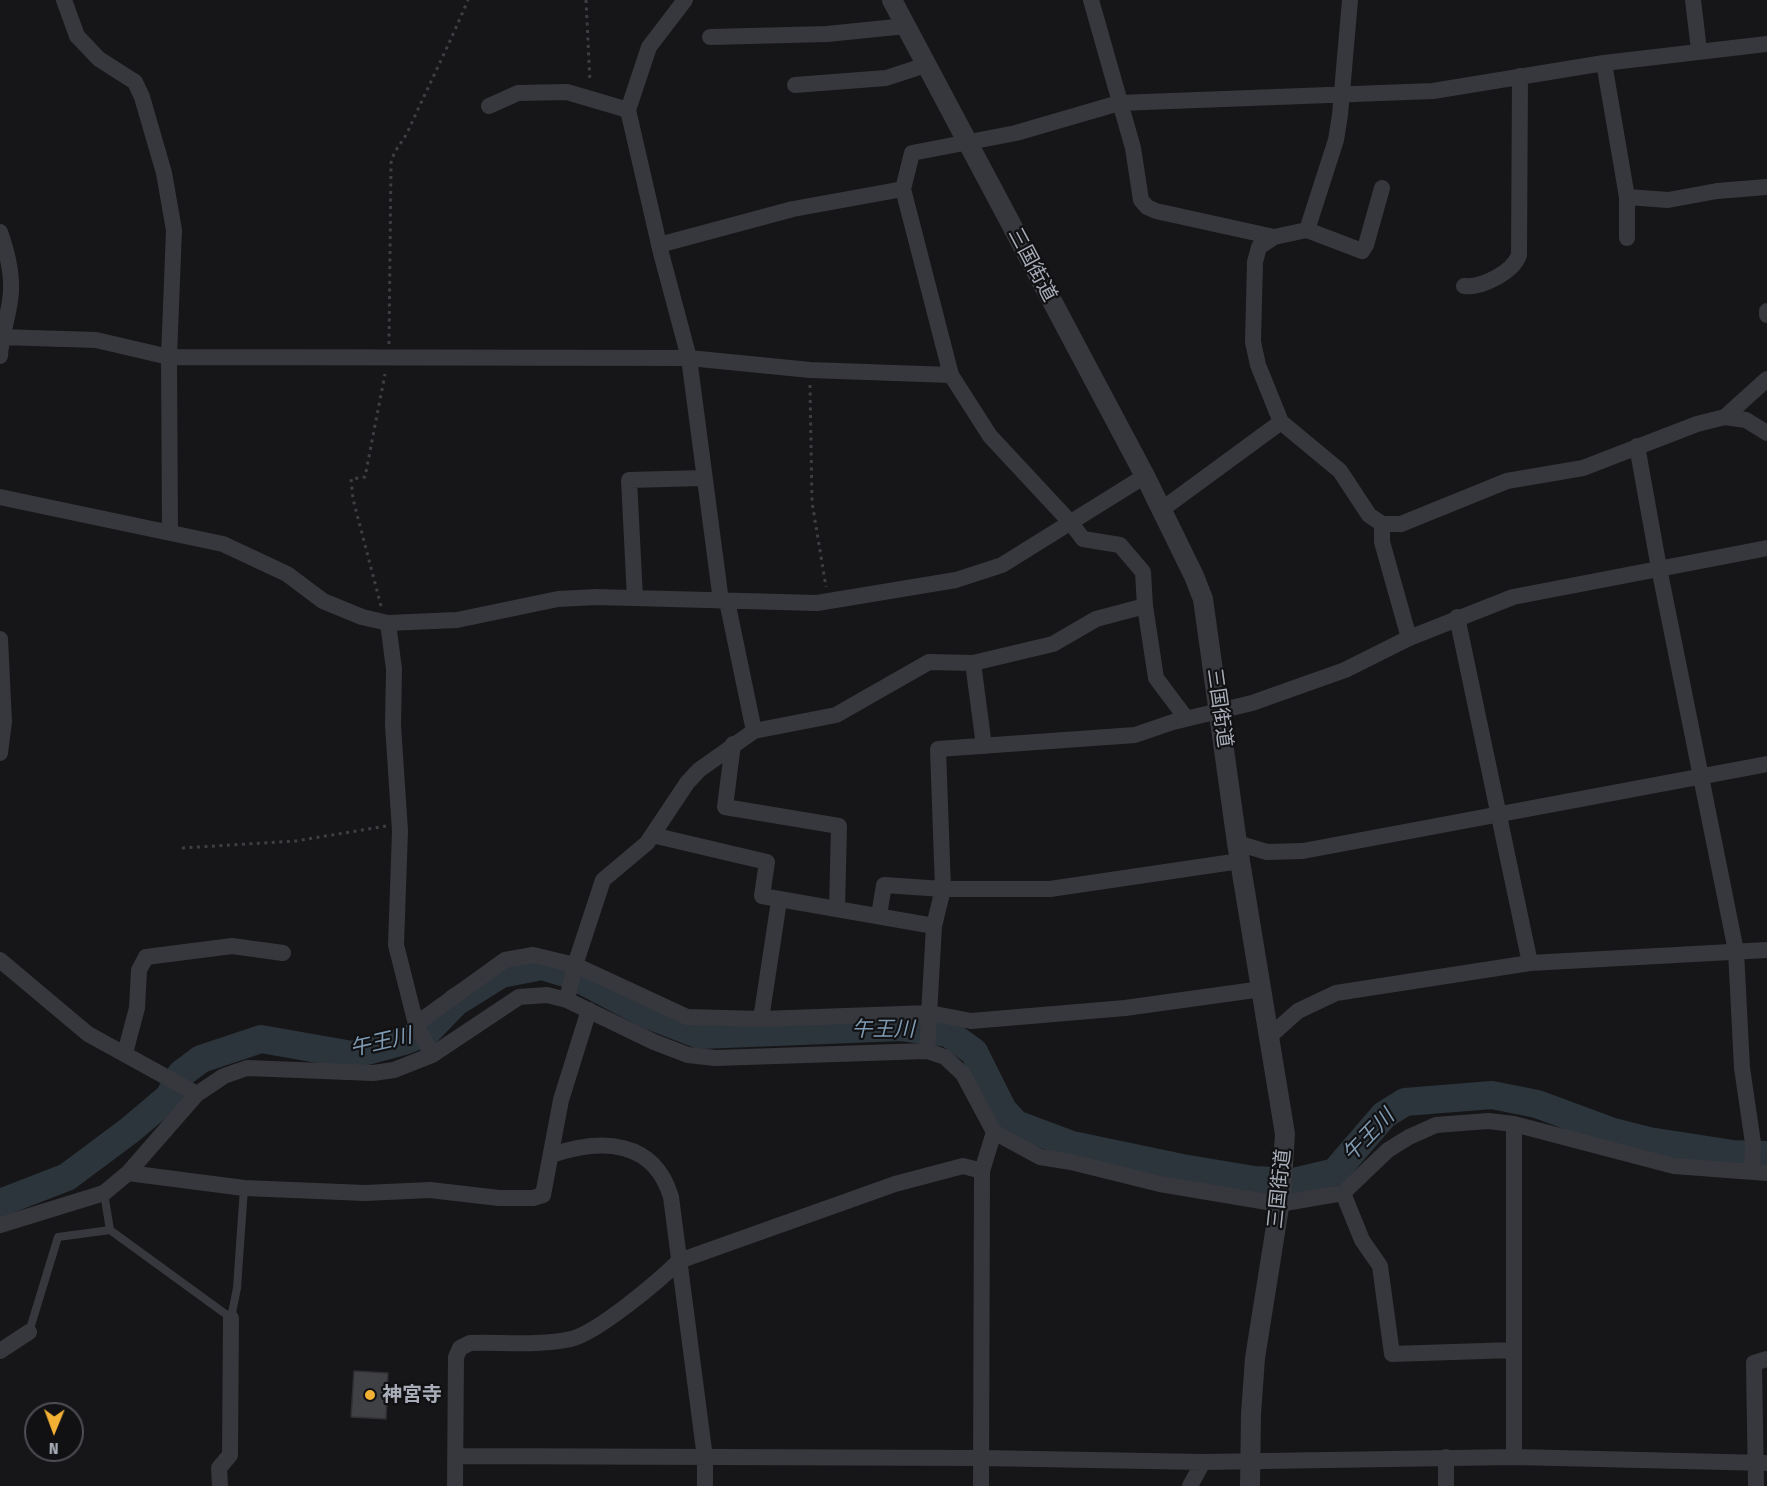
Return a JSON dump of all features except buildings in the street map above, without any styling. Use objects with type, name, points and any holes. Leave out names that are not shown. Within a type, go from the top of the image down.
[{"type":"street","points":[[64,0],[77,36],[99,59],[135,82],[142,97],[164,173],[174,230],[169,357],[170,532]]},
{"type":"street","points":[[685,0],[649,47],[628,110],[659,245],[689,358],[724,601],[754,731]]},
{"type":"street","name":"三国街道","points":[[892,0],[1145,476],[1203,599],[1238,852],[1286,1134],[1280,1200],[1255,1358],[1249,1460],[1250,1486]]},
{"type":"street","points":[[1091,0],[1133,148],[1141,200],[1147,207],[1274,237]]},
{"type":"street","points":[[1307,230],[1335,140],[1344,93],[1350,0]]},
{"type":"street","points":[[1693,0],[1699,50]]},
{"type":"street","points":[[710,37],[827,34],[906,26]]},
{"type":"street","points":[[1186,718],[1156,678],[1145,606],[1143,572],[1120,545],[1083,539],[1071,523],[990,436],[951,375],[903,189],[912,153],[1016,133],[1119,103],[1433,91],[1604,63],[1699,50],[1767,44]]},
{"type":"street","points":[[1604,63],[1628,197],[1627,238]]},
{"type":"street","points":[[795,85],[886,78],[926,65]]},
{"type":"street","points":[[1464,286],[1477,287],[1516,264],[1520,255],[1520,76]]},
{"type":"street","points":[[489,106],[518,93],[534,91],[567,92],[628,110]]},
{"type":"street","points":[[1628,197],[1668,200],[1717,191],[1767,187]]},
{"type":"street","points":[[1382,188],[1366,245],[1362,251],[1307,230],[1274,237],[1259,247],[1255,262],[1253,342],[1258,365],[1281,422],[1340,471],[1369,515],[1382,524],[1401,524],[1507,481],[1583,468],[1637,446],[1725,417],[1767,379]]},
{"type":"street","points":[[659,245],[793,209],[903,189]]},
{"type":"street","points":[[0,232],[6,248],[11,291],[1,337],[0,356]]},
{"type":"street","points":[[1,337],[96,340],[169,357],[689,358],[810,369],[951,375]]},
{"type":"street","points":[[1725,417],[1746,420],[1767,433]]},
{"type":"street","points":[[1161,510],[1281,422]]},
{"type":"street","points":[[0,1225],[104,1193],[128,1173],[192,1092],[224,1076],[247,1068],[373,1073],[394,1070],[430,1053],[519,997],[547,995],[568,996],[589,1010],[654,1042],[688,1055],[715,1058],[927,1048],[945,1058],[963,1074],[994,1132],[1040,1157],[1071,1162],[1160,1184],[1280,1200],[1343,1193],[1388,1150],[1409,1137],[1436,1125],[1488,1121],[1514,1124],[1674,1166],[1757,1170],[1742,1068],[1736,951],[1659,568],[1637,446]]},
{"type":"street","points":[[0,497],[223,544],[287,574],[323,601],[362,617],[386,623],[457,620],[558,599],[829,601],[956,580],[1002,565],[1145,476]]},
{"type":"street","points":[[635,598],[629,480],[705,478]]},
{"type":"street","points":[[1382,524],[1382,542],[1409,638]]},
{"type":"street","points":[[927,1048],[934,926],[943,889],[938,749],[1135,735],[1186,718],[1252,703],[1345,670],[1457,617],[1513,597],[1767,548]]},
{"type":"street","points":[[568,996],[603,880],[647,843],[687,783],[734,744],[754,731],[836,715],[929,662],[973,663],[1053,644],[1096,619],[1145,606]]},
{"type":"street","points":[[1457,617],[1530,963]]},
{"type":"street","points":[[386,623],[394,669],[393,725],[399,824],[396,945],[416,1024],[430,1053]]},
{"type":"street","points":[[0,639],[4,722],[0,753]]},
{"type":"street","points":[[973,663],[984,746]]},
{"type":"street","points":[[734,744],[725,807],[839,826],[837,909]]},
{"type":"street","points":[[879,915],[884,885],[943,889],[1050,889],[1238,852],[1303,851],[1500,816],[1767,764]]},
{"type":"street","points":[[652,835],[767,862],[762,896],[779,901],[879,915],[934,926]]},
{"type":"street","points":[[761,1019],[779,901]]},
{"type":"street","points":[[125,1053],[137,1008],[139,970],[146,957],[232,946],[283,953]]},
{"type":"street","points":[[1270,1036],[1298,1011],[1336,993],[1530,963],[1767,950]]},
{"type":"street","points":[[416,1024],[505,960],[533,955],[576,964],[687,1017],[761,1019],[930,1013],[971,1021],[1125,1008],[1262,989]]},
{"type":"street","points":[[0,960],[88,1034],[159,1071],[192,1092]]},
{"type":"street","points":[[128,1173],[244,1188],[365,1193],[430,1190],[499,1198],[533,1198],[543,1195],[546,1189],[561,1100],[589,1010]]},
{"type":"street","points":[[1514,1124],[1514,1457]]},
{"type":"street","points":[[981,1486],[982,1171],[994,1132]]},
{"type":"street","points":[[552,1155],[579,1146],[634,1150],[654,1163],[665,1178],[671,1197],[705,1458],[705,1486]]},
{"type":"street","points":[[455,1486],[456,1357],[460,1348],[470,1343],[574,1338],[622,1309],[664,1276],[679,1261],[895,1184],[963,1166],[982,1171]]},
{"type":"street","points":[[1343,1193],[1362,1240],[1380,1266],[1392,1354],[1514,1350]]},
{"type":"street","points":[[220,1486],[219,1468],[230,1455],[231,1318]]},
{"type":"street","points":[[0,1351],[29,1332]]},
{"type":"street","points":[[1756,1486],[1762,1463],[1754,1363],[1767,1359]]},
{"type":"street","points":[[456,1456],[981,1458],[1203,1462],[1514,1457],[1762,1463]]},
{"type":"street","points":[[1446,1457],[1446,1486]]},
{"type":"street","points":[[1190,1486],[1203,1462]]},
{"type":"lane","points":[[29,1332],[58,1237],[110,1230],[231,1318],[237,1288],[244,1188]]},
{"type":"lane","points":[[104,1193],[110,1230]]},
{"type":"path","points":[[386,623],[353,499],[351,478],[365,477],[389,356],[391,163],[395,147],[407,134],[418,104],[444,59],[468,0]]},
{"type":"path","points":[[586,0],[592,99]]},
{"type":"path","points":[[810,369],[812,502],[829,601]]},
{"type":"path","points":[[182,848],[296,841],[399,824]]},
{"type":"waterway","name":"午王川","points":[[0,1203],[67,1177],[130,1130],[169,1097],[181,1074],[201,1059],[261,1039],[352,1055],[404,1041],[427,1032],[456,1002],[501,974],[542,966],[572,975],[648,1015],[700,1035],[901,1027],[948,1033],[974,1052],[1003,1110],[1016,1124],[1072,1145],[1182,1168],[1254,1180],[1293,1182],[1335,1172],[1384,1115],[1405,1102],[1492,1095],[1537,1104],[1610,1131],[1649,1141],[1733,1154],[1767,1155]]},
{"type":"place","name":"神宮寺","points":[[370,1395]]}]
